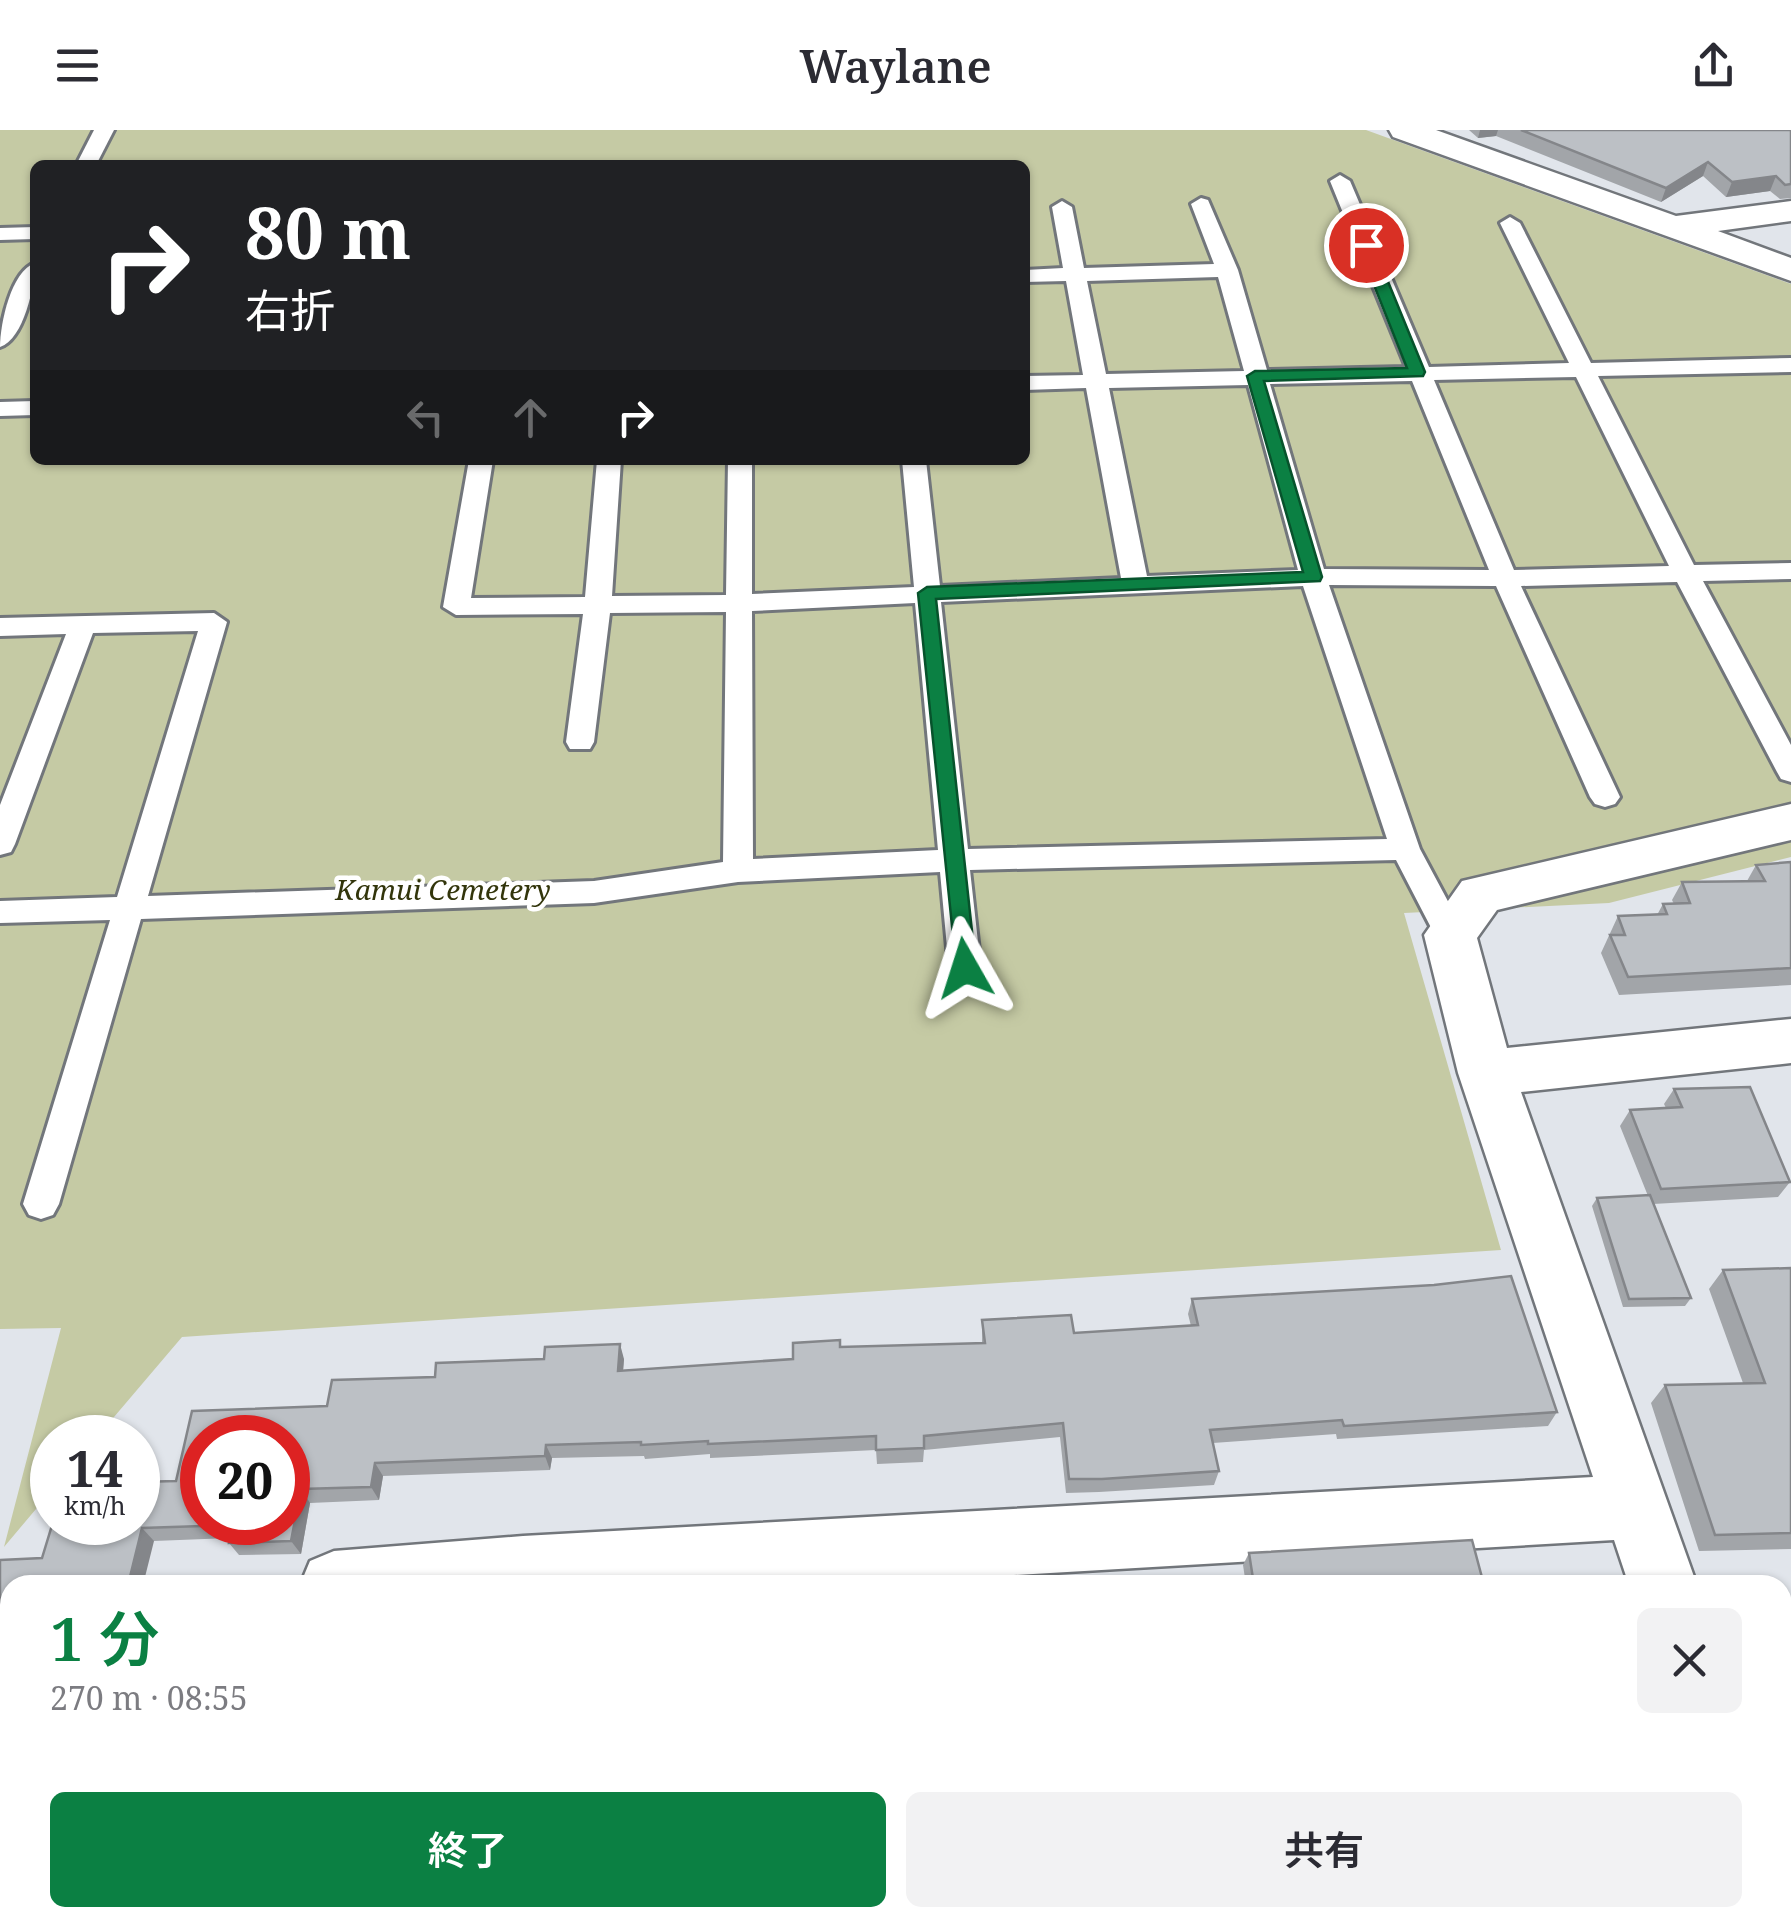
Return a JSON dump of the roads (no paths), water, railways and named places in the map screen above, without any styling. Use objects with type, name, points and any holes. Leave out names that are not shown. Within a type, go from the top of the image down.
[{"type":"street","points":[[1405,130],[1791,270]]},
{"type":"street","points":[[1669,228],[1791,210]]},
{"type":"street","points":[[1659,1575],[1486,1074],[1450,935],[1480,895],[1791,822]]},
{"type":"street","points":[[1486,1074],[1791,1041]]},
{"type":"street","points":[[466,1575],[1633,1507]]},
{"type":"lane","points":[[89,160],[104,130]]},
{"type":"lane","points":[[1340,181],[1505,578],[1606,797]]},
{"type":"lane","points":[[1201,204],[1227,270],[1313,577],[1404,848],[1450,935]]},
{"type":"lane","points":[[1062,207],[1135,583]]},
{"type":"lane","points":[[1510,223],[1582,371],[1791,772]]},
{"type":"lane","points":[[0,234],[30,233]]},
{"type":"lane","points":[[1030,276],[1227,270]]},
{"type":"lane","points":[[0,340],[30,279]]},
{"type":"lane","points":[[1030,383],[1791,366]]},
{"type":"lane","points":[[0,409],[30,408]]},
{"type":"lane","points":[[480,465],[456,607],[742,602],[1313,577],[1505,578],[1791,571]]},
{"type":"lane","points":[[580,742],[598,603],[609,465]]},
{"type":"lane","points":[[738,871],[740,465]]},
{"type":"lane","points":[[914,465],[965,968]]},
{"type":"lane","points":[[0,627],[214,622],[41,1204]]},
{"type":"lane","points":[[0,844],[83,625]]},
{"type":"lane","points":[[0,912],[594,892],[738,871],[952,860],[1404,848]]},
{"type":"park label","name":"Kamui Cemetery","points":[[443,889]]}]
